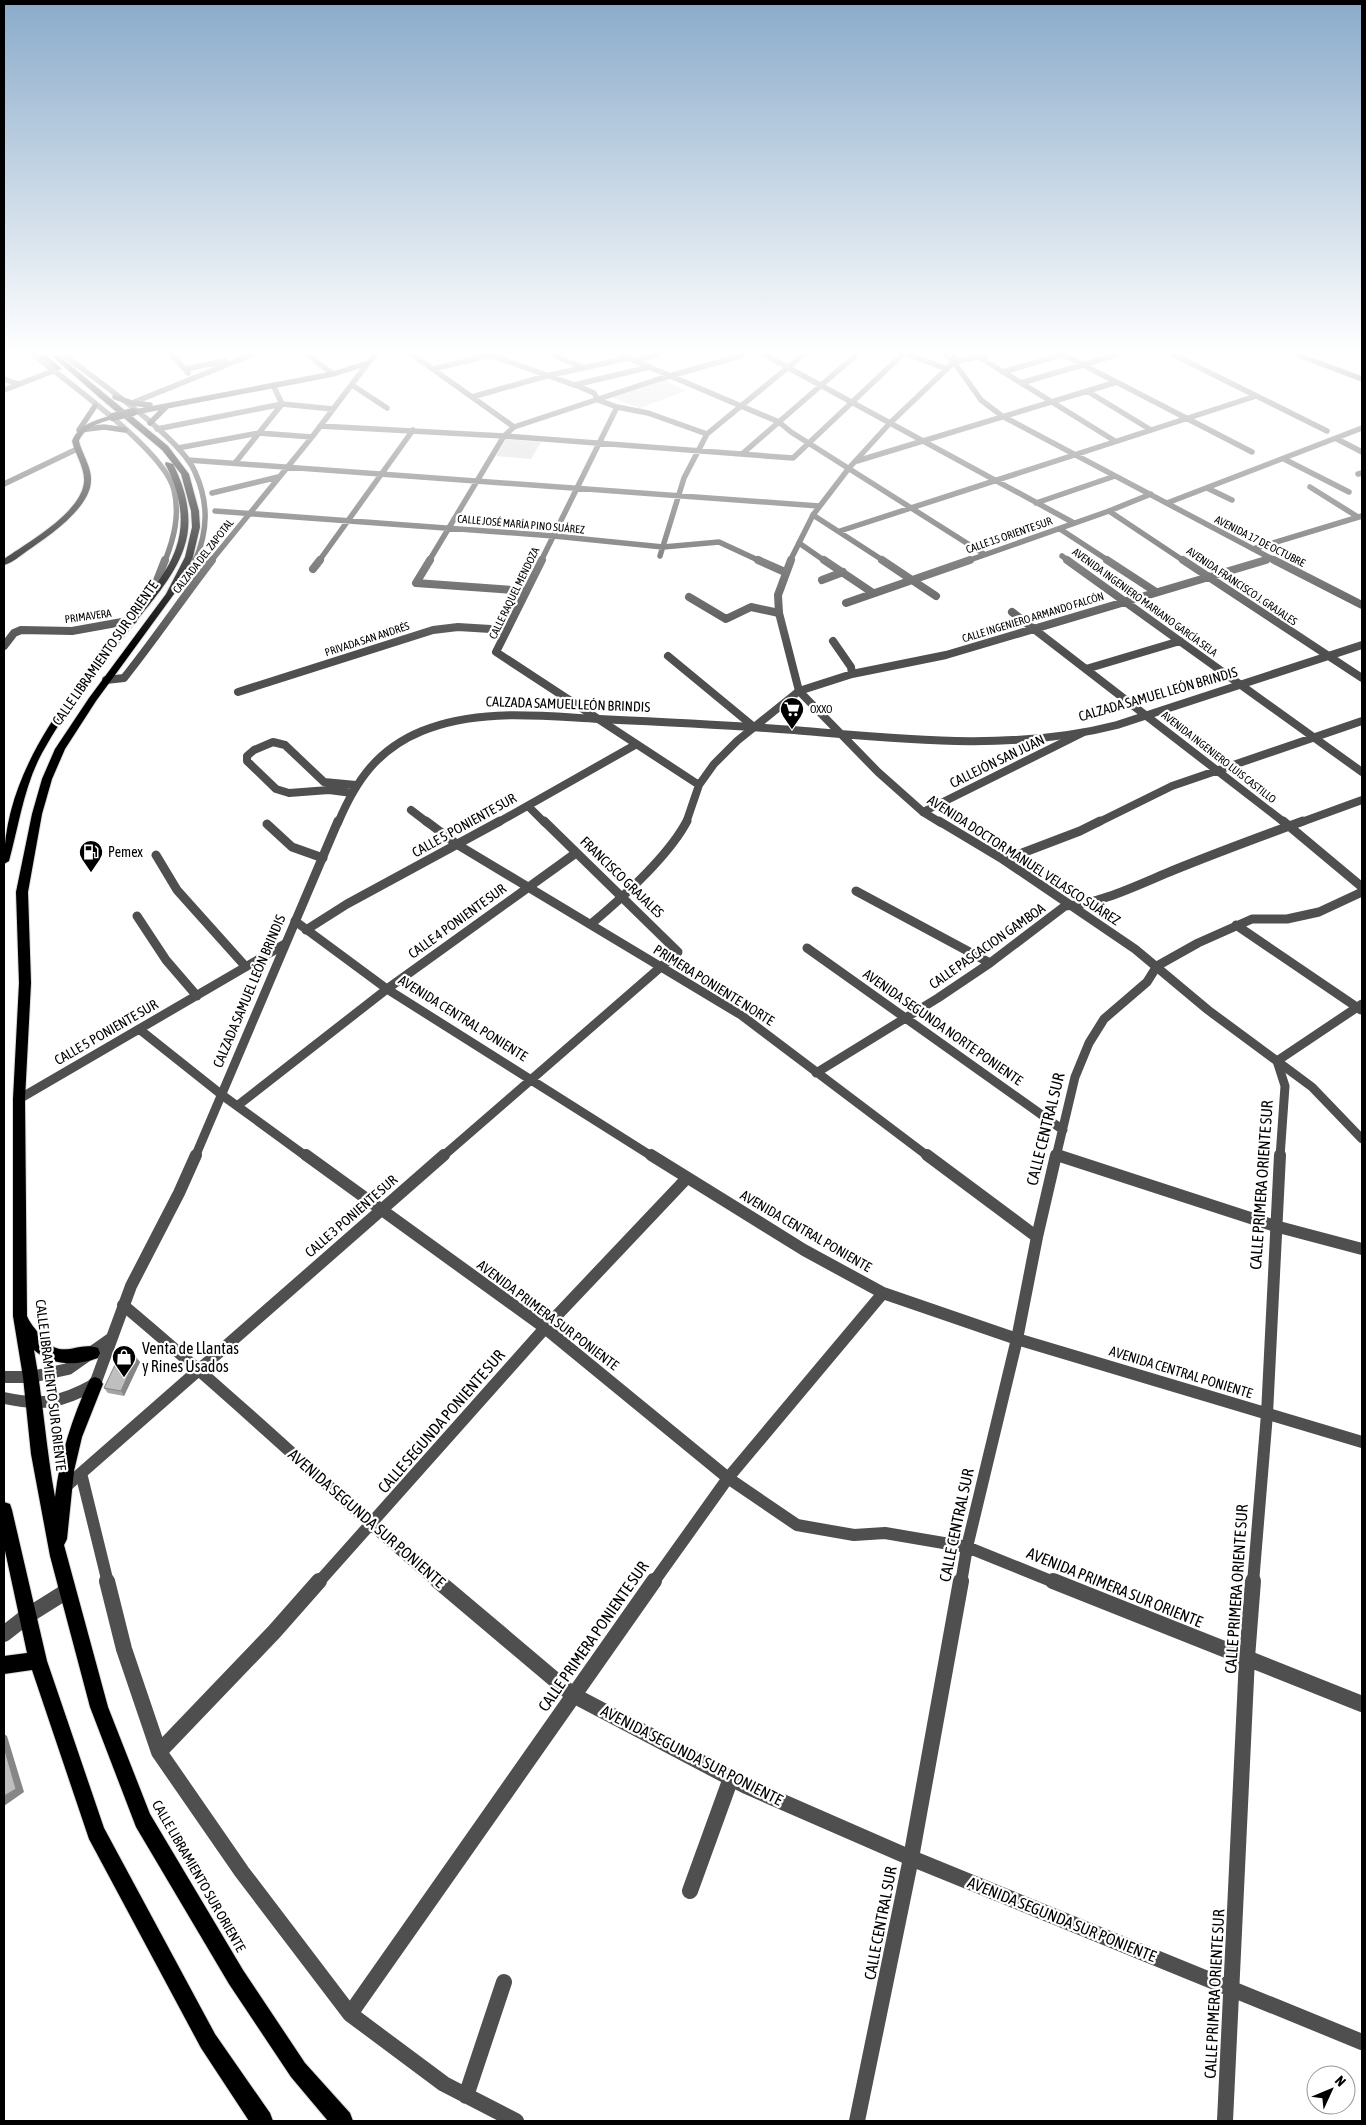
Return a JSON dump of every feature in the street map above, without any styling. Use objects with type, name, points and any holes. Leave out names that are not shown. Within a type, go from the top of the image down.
[{"type":"main road","points":[[4,563],[47,532],[75,507],[83,496],[88,486],[89,478],[79,454]]},
{"type":"main road","name":"CALLE LIBRAMIENTO SUR ORIENTE","points":[[4,861],[21,790],[36,754],[67,705],[151,596],[177,556],[183,538],[181,489],[175,474],[159,454]]},
{"type":"main road","name":"CALLE LIBRAMIENTO SUR ORIENTE","points":[[170,454],[185,474],[195,511],[196,527],[189,557],[170,594],[106,680],[60,750],[47,779],[37,814],[22,892],[25,983],[19,1099],[20,1316],[31,1377],[39,1454],[58,1556],[99,1707],[143,1820],[236,1978],[298,2070],[342,2121]]},
{"type":"main road","points":[[20,1316],[35,1344],[52,1355],[62,1357],[93,1353]]},
{"type":"main road","points":[[58,1556],[63,1490],[74,1437],[96,1384]]},
{"type":"main road","points":[[4,1510],[7,1541],[38,1661],[96,1832],[208,2041],[262,2121]]},
{"type":"main road","points":[[4,1665],[38,1661]]},
{"type":"street","points":[[4,484],[68,454]]},
{"type":"street","points":[[151,454],[160,464],[174,489],[177,523],[151,596]]},
{"type":"street","points":[[170,594],[195,561],[203,542],[206,526],[206,510],[195,471],[183,454]]},
{"type":"street","points":[[234,463],[241,454]]},
{"type":"street","name":"CALZADA DEL ZAPOTAL","points":[[106,680],[124,678],[162,630],[181,600],[297,454]]},
{"type":"street","points":[[312,569],[396,454]]},
{"type":"street","points":[[493,454],[416,583],[526,592]]},
{"type":"street","name":"CALLE RAQUEL MENDOZA","points":[[594,454],[496,652],[596,718]]},
{"type":"street","points":[[660,556],[677,496],[694,454]]},
{"type":"street","points":[[744,454],[793,458],[797,454]]},
{"type":"street","points":[[827,454],[984,554]]},
{"type":"street","name":"AVENIDA DOCTOR MANUEL VELASCO SUÁREZ","points":[[863,454],[849,468],[819,506],[784,572],[778,595],[779,613],[799,691],[878,772],[923,812],[1004,860],[1108,929],[1158,966],[1208,1010],[1312,1088],[1362,1139]]},
{"type":"street","points":[[857,461],[879,454]]},
{"type":"street","points":[[947,454],[1074,524]]},
{"type":"street","points":[[840,530],[1073,454]]},
{"type":"street","name":"AVENIDA 17 DE OCTUBRE","points":[[1074,454],[1362,605]]},
{"type":"street","points":[[1167,503],[1294,454]]},
{"type":"street","points":[[1284,458],[1349,492]]},
{"type":"street","points":[[188,460],[819,506]]},
{"type":"street","points":[[1036,503],[1115,476]]},
{"type":"street","points":[[212,493],[278,477]]},
{"type":"street","points":[[1310,487],[1360,516]]},
{"type":"street","points":[[1207,488],[1232,500]]},
{"type":"street","name":"CALLE 15 ORIENTE SUR","points":[[846,603],[1074,524],[1151,494]]},
{"type":"street","name":"CALLE JOSÉ MARÍA PINO SUÁREZ","points":[[215,511],[554,536],[663,547],[719,542],[784,572]]},
{"type":"street","name":"AVENIDA FRANCISCO J. GRAJALES","points":[[1109,511],[1362,678]]},
{"type":"street","points":[[813,515],[840,530],[910,580],[936,596]]},
{"type":"street","points":[[1253,549],[1360,516]]},
{"type":"street","points":[[1060,529],[1156,592]]},
{"type":"street","points":[[799,543],[873,593]]},
{"type":"street","name":"AVENIDA INGENIERO MARIANO GARCÍA SELA","points":[[1062,556],[1127,600],[1241,686],[1362,772]]},
{"type":"street","name":"CALLE INGENIERO ARMANDO FALCÓN","points":[[799,691],[852,674],[946,655],[1271,558]]},
{"type":"street","points":[[822,580],[843,572]]},
{"type":"street","points":[[689,597],[726,619],[752,607],[779,613]]},
{"type":"street","name":"AVENIDA INGENIERO LUIS CASTILLO","points":[[1012,612],[1289,826],[1362,887]]},
{"type":"street","name":"PRIMAVERA","points":[[4,646],[16,631],[72,631],[133,620]]},
{"type":"street","name":"PRIVADA SAN ANDRÉS","points":[[238,692],[433,630],[458,627],[507,630]]},
{"type":"street","points":[[833,641],[851,668],[852,674]]},
{"type":"street","points":[[1086,669],[1180,641]]},
{"type":"street","name":"CALZADA SAMUEL LEÓN BRINDIS","points":[[96,1384],[123,1304],[137,1272],[165,1224],[185,1182],[285,944],[354,789],[375,761],[389,749],[414,735],[436,726],[478,716],[502,714],[754,727],[968,741],[1005,741],[1082,733],[1147,716],[1362,646]]},
{"type":"street","points":[[668,656],[754,727]]},
{"type":"street","points":[[120,663],[135,664]]},
{"type":"street","points":[[591,924],[624,897],[674,841],[686,824],[699,785],[714,764],[754,727],[799,691]]},
{"type":"street","points":[[596,718],[699,785]]},
{"type":"street","points":[[1004,860],[1080,831],[1172,786],[1362,720]]},
{"type":"street","name":"CALLEJÓN SAN JUAN","points":[[923,812],[1082,733]]},
{"type":"street","points":[[273,742],[285,745],[324,782],[354,789],[289,793],[276,788],[247,761],[247,756],[254,750],[273,742]]},
{"type":"street","name":"CALLE 5 PONIENTE SUR","points":[[306,930],[347,904],[458,845],[635,745]]},
{"type":"street","name":"CALLE PASCACION GAMBOA","points":[[816,1073],[938,998],[990,963],[1065,906],[1073,906],[1114,894],[1289,826],[1362,800]]},
{"type":"street","name":"FRANCISCO GRAJALES","points":[[528,806],[676,948],[678,952],[660,968]]},
{"type":"street","name":"PRIMERA PONIENTE NORTE","points":[[411,810],[458,845],[591,924],[660,968],[742,1015],[816,1073],[1037,1237]]},
{"type":"street","points":[[267,824],[278,838],[289,847],[302,853],[323,858]]},
{"type":"street","name":"CALLE 4 PONIENTE SUR","points":[[237,1106],[387,988],[576,853]]},
{"type":"street","points":[[156,855],[177,890],[246,968]]},
{"type":"street","points":[[856,891],[990,963]]},
{"type":"street","name":"CALLE CENTRAL SUR","points":[[857,2121],[911,1858],[967,1547],[1017,1338],[1037,1237],[1075,1077],[1089,1044],[1104,1019],[1153,975],[1158,966],[1198,943],[1252,919],[1287,919],[1319,912],[1362,892]]},
{"type":"street","points":[[137,916],[166,960],[197,996]]},
{"type":"street","name":"AVENIDA CENTRAL PONIENTE","points":[[295,921],[387,988],[687,1178],[804,1250],[883,1292],[1017,1338],[1362,1442]]},
{"type":"street","points":[[1236,925],[1360,1007],[1277,1061]]},
{"type":"street","name":"CALLE 5 PONIENTE SUR","points":[[19,1099],[285,944]]},
{"type":"street","name":"AVENIDA SEGUNDA NORTE PONIENTE","points":[[807,948],[1063,1130]]},
{"type":"street","name":"CALLE 3 PONIENTE SUR","points":[[63,1490],[660,968]]},
{"type":"street","name":"AVENIDA PRIMERA SUR PONIENTE","points":[[139,1029],[222,1095],[545,1328],[728,1478],[797,1524],[854,1535],[885,1534],[967,1547]]},
{"type":"street","name":"CALLE PRIMERA ORIENTE SUR","points":[[1225,2121],[1247,1658],[1267,1414],[1275,1226],[1285,1086],[1277,1061]]},
{"type":"street","points":[[1056,1155],[1275,1226],[1362,1249]]},
{"type":"street","name":"CALLE SEGUNDA PONIENTE SUR","points":[[159,1752],[274,1632],[545,1328],[687,1178]]},
{"type":"street","name":"CALLE PRIMERA PONIENTE SUR","points":[[350,2014],[572,1695],[728,1478],[883,1292]]},
{"type":"street","name":"AVENIDA SEGUNDA SUR PONIENTE","points":[[123,1304],[200,1369],[371,1525],[572,1695],[731,1778],[911,1858],[1362,2042]]},
{"type":"street","points":[[4,1377],[31,1377],[68,1369],[112,1338]]},
{"type":"street","points":[[4,1398],[51,1404],[96,1384]]},
{"type":"street","points":[[81,1473],[124,1649],[159,1752],[242,1872],[350,2014],[444,2084],[516,2121]]},
{"type":"street","name":"AVENIDA PRIMERA SUR ORIENTE","points":[[967,1547],[1362,1704]]},
{"type":"street","points":[[4,1634],[27,1616],[67,1591]]},
{"type":"street","points":[[690,1891],[731,1778]]},
{"type":"street","points":[[466,2096],[504,1982]]},
{"type":"shaded area","points":[[497,454],[534,454],[531,459],[496,456]]},
{"type":"building","points":[[123,1348],[136,1357],[121,1391],[104,1388]]},
{"type":"building","points":[[4,1747],[16,1789],[4,1796]]},
{"type":"place","name":"OXXO","points":[[792,730]]},
{"type":"place","name":"Pemex","points":[[91,873]]},
{"type":"place","name":"Venta de Llantas y Rines Usados","points":[[124,1378]]}]
